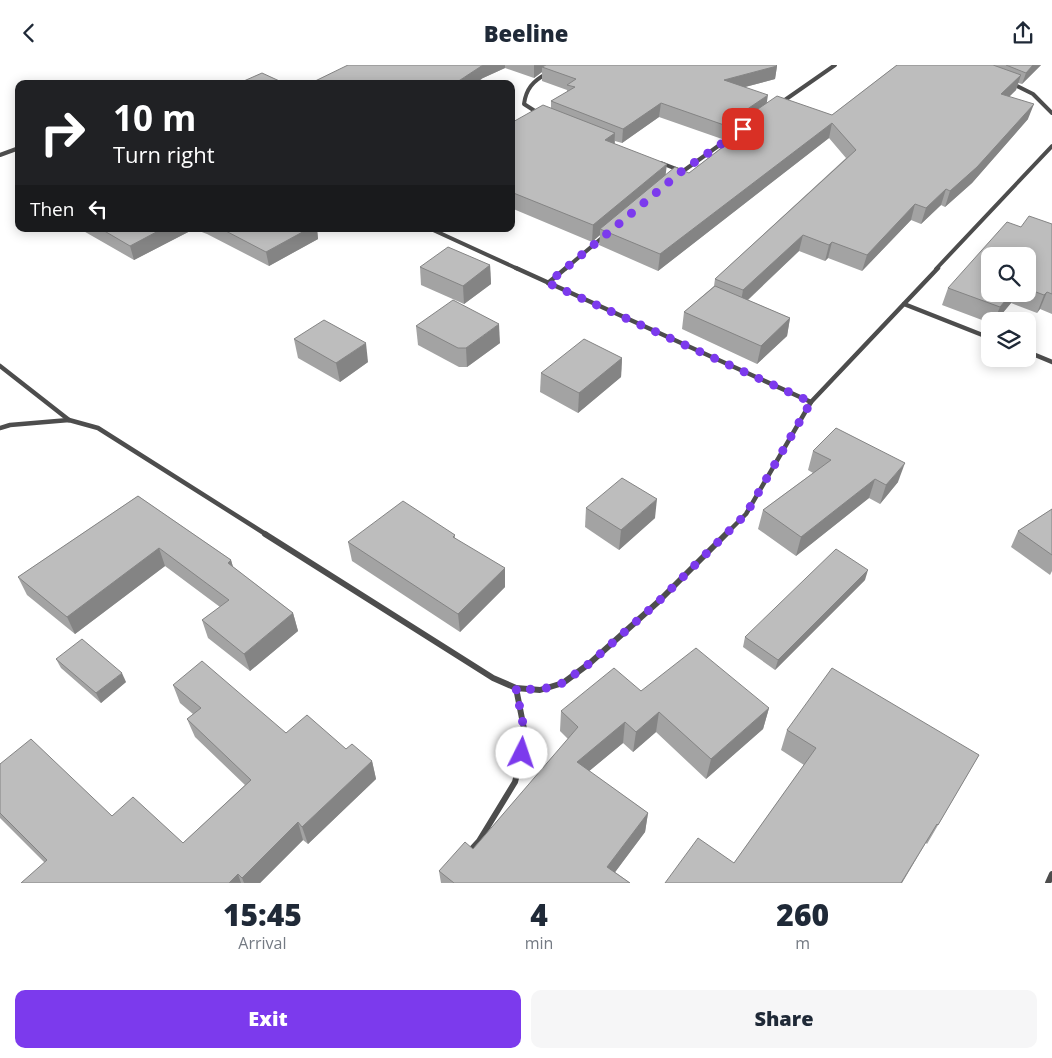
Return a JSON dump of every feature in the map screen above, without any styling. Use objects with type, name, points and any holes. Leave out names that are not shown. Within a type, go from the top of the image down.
[{"type":"street","points":[[774,108],[835,65]]},
{"type":"street","points":[[540,115],[524,103],[525,93],[532,82],[554,69]]},
{"type":"street","points":[[1008,82],[1033,93],[1052,113]]},
{"type":"street","points":[[674,177],[743,129]]},
{"type":"street","points":[[0,428],[10,425],[69,420],[98,428],[134,449],[493,678],[516,688],[540,690],[563,683],[590,663],[658,602],[746,514],[811,402],[1052,146]]},
{"type":"street","points":[[0,155],[15,149]]},
{"type":"street","points":[[655,161],[682,171]]},
{"type":"street","points":[[438,232],[811,402]]},
{"type":"street","points":[[548,283],[608,233]]},
{"type":"street","points":[[904,304],[981,334]]},
{"type":"street","points":[[1036,356],[1052,362]]},
{"type":"street","points":[[0,367],[69,420]]},
{"type":"street","points":[[465,855],[479,841],[515,782],[526,739],[516,688]]},
{"type":"street","points":[[1048,883],[1052,874]]},
{"type":"building","points":[[348,65],[483,65],[460,80],[317,80]]},
{"type":"building","points":[[546,65],[777,66],[724,80],[768,95],[724,125],[661,103],[623,129],[551,101],[575,87],[567,85],[576,79],[542,67]]},
{"type":"building","points":[[897,65],[993,65],[1021,75],[1001,94],[1034,104],[977,167],[950,191],[946,189],[926,208],[915,204],[867,255],[832,242],[829,245],[803,235],[743,290],[715,279],[856,150],[832,123],[660,254],[600,229],[675,167],[689,173],[745,130],[733,126],[777,96],[832,115]]},
{"type":"building","points":[[1006,65],[1033,65],[1026,73]]},
{"type":"building","points":[[262,73],[277,80],[246,80]]},
{"type":"building","points":[[543,105],[615,133],[605,140],[667,164],[593,225],[515,194],[515,121]]},
{"type":"building","points":[[1029,216],[1052,224],[1052,294],[1047,292],[1044,295],[1036,292],[1036,247],[985,247],[1007,222],[1021,227]]},
{"type":"building","points":[[106,232],[156,232],[130,246]]},
{"type":"building","points":[[228,232],[303,232],[266,252]]},
{"type":"building","points":[[448,247],[490,265],[463,286],[420,267]]},
{"type":"building","points":[[981,251],[981,300],[948,288]]},
{"type":"building","points":[[715,286],[790,318],[761,346],[684,312]]},
{"type":"building","points":[[453,300],[499,324],[466,348],[458,348],[416,326]]},
{"type":"building","points":[[986,302],[1004,302],[1000,307]]},
{"type":"building","points":[[324,320],[366,343],[336,363],[294,339]]},
{"type":"building","points":[[584,339],[622,358],[579,393],[541,373]]},
{"type":"building","points":[[836,428],[905,463],[886,485],[875,479],[801,537],[763,510],[831,460],[813,451]]},
{"type":"building","points":[[622,478],[657,499],[621,530],[586,508]]},
{"type":"building","points":[[138,496],[231,560],[228,563],[293,613],[244,654],[202,620],[229,600],[159,548],[67,617],[18,577]]},
{"type":"building","points":[[403,501],[455,535],[453,537],[505,568],[458,614],[348,542]]},
{"type":"building","points":[[1052,509],[1052,555],[1018,531]]},
{"type":"building","points":[[836,549],[868,570],[778,660],[745,637]]},
{"type":"building","points":[[82,639],[122,673],[96,693],[56,659]]},
{"type":"building","points":[[696,648],[769,708],[711,759],[659,712],[636,732],[625,722],[577,762],[648,813],[607,867],[630,883],[454,883],[439,871],[465,842],[473,849],[578,727],[561,711],[614,668],[641,691]]},
{"type":"building","points":[[202,661],[286,733],[307,715],[346,749],[352,744],[372,761],[302,827],[298,822],[242,878],[238,874],[229,883],[21,883],[47,860],[0,813],[0,764],[31,739],[112,816],[133,797],[183,843],[251,780],[187,719],[201,708],[173,685]]},
{"type":"building","points":[[832,668],[979,755],[901,883],[665,883],[698,838],[734,863],[816,748],[787,730]]},
{"type":"route","points":[[522,753],[526,739],[516,688],[540,690],[563,683],[590,663],[658,602],[746,514],[811,402],[548,283],[682,171],[743,129]]}]
